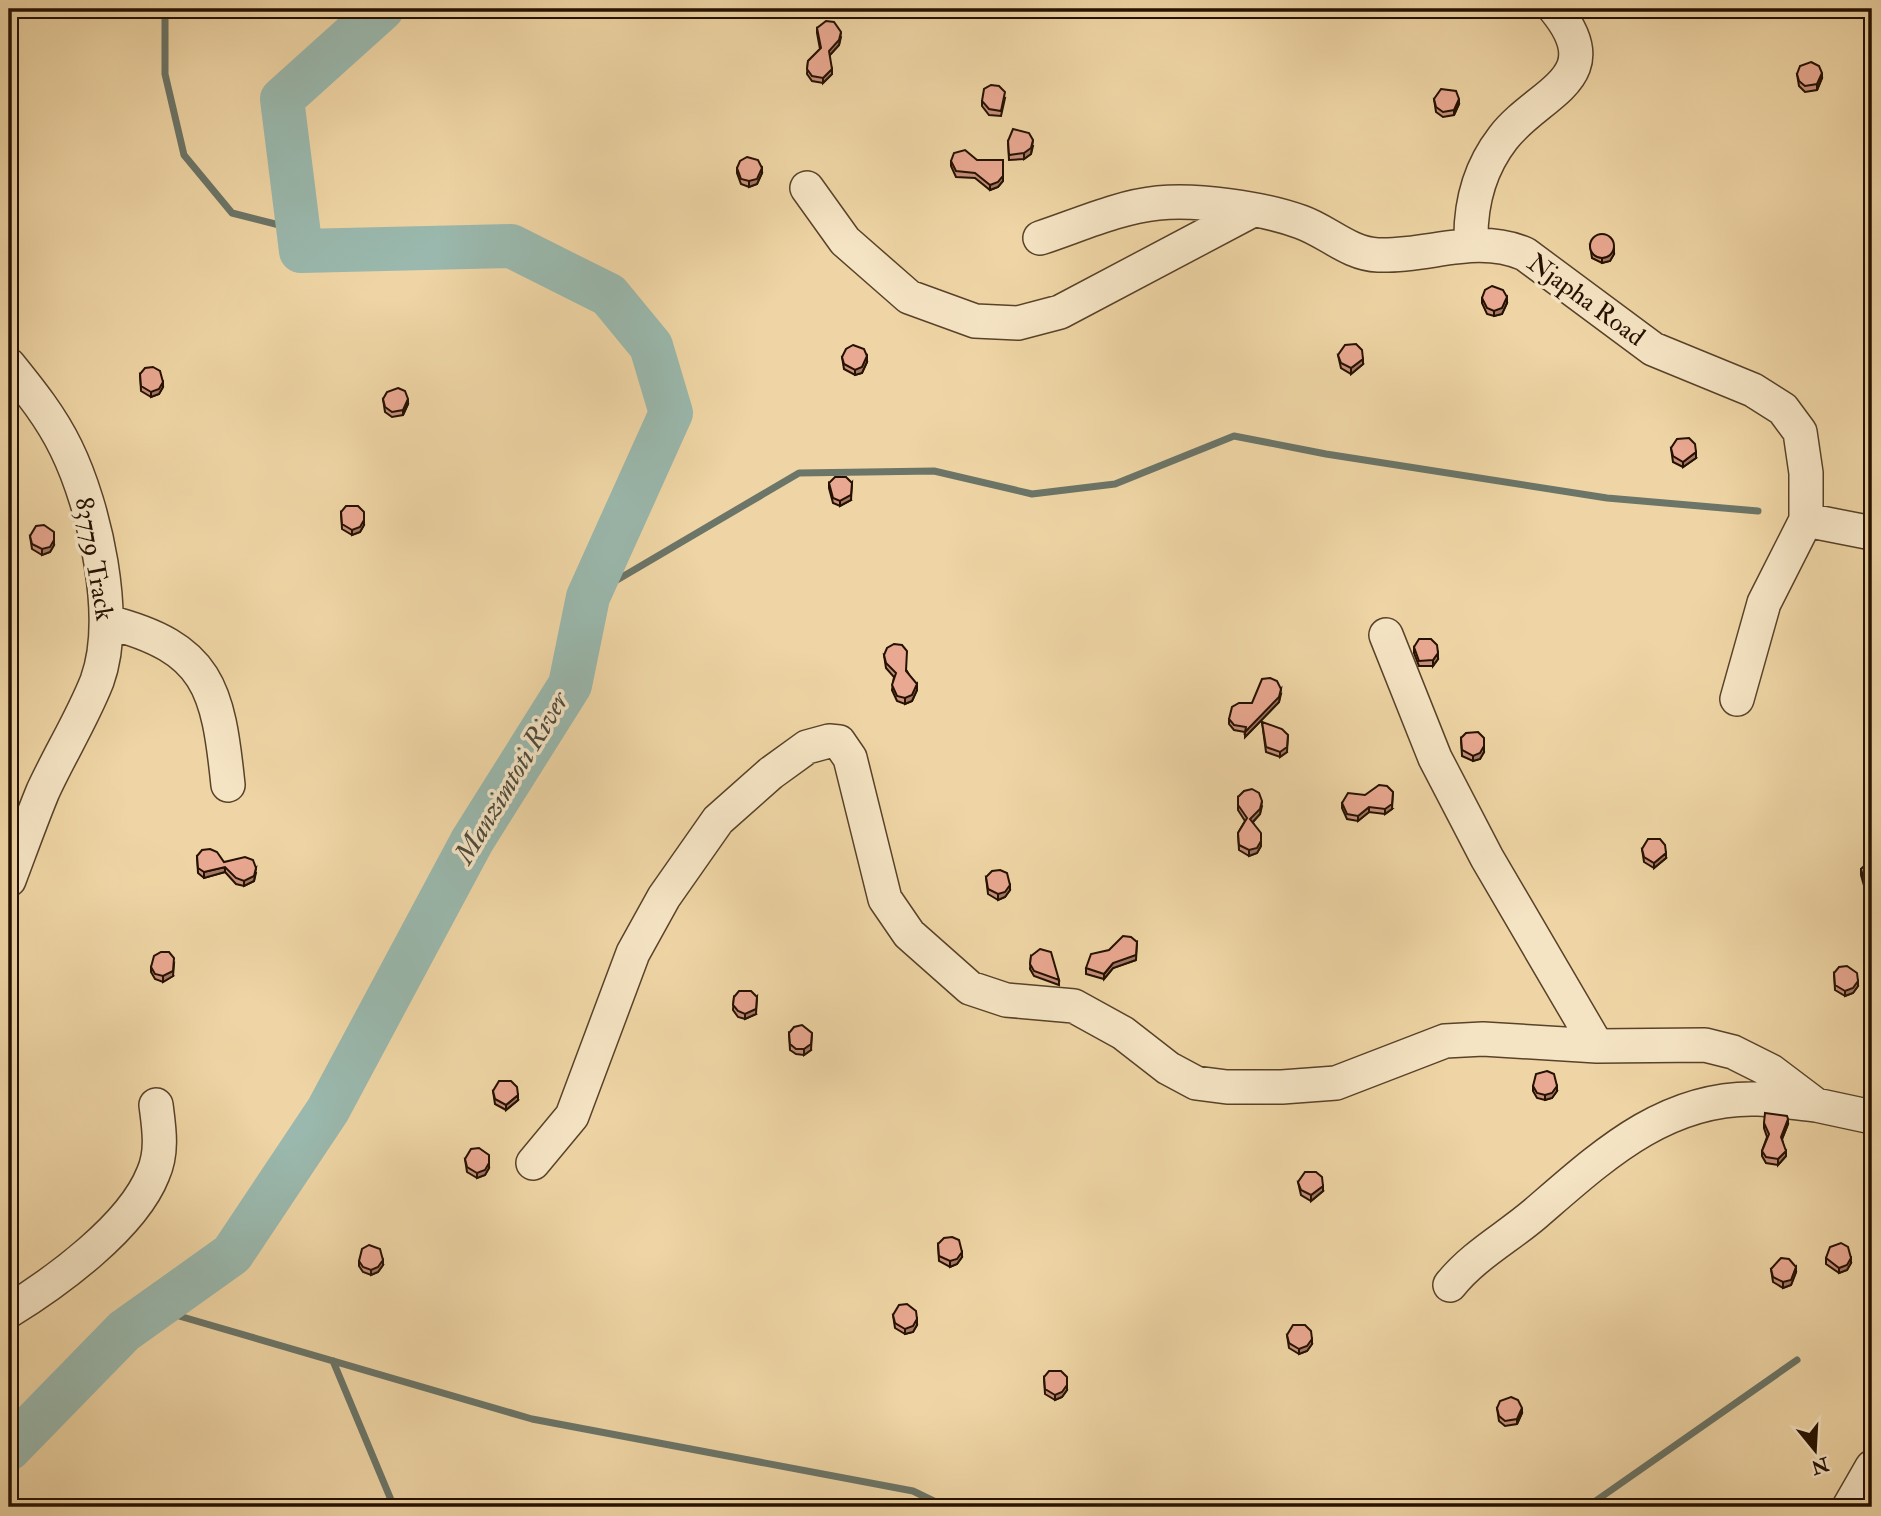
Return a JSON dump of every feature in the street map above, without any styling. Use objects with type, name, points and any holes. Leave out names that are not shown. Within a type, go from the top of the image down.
[{"type":"street","points":[[1471,243],[1472,207],[1478,183],[1489,159],[1504,137],[1559,91],[1574,70],[1575,45],[1555,9]]},
{"type":"street","points":[[807,188],[845,241],[909,297],[975,321],[1017,323],[1060,312],[1251,211]]},
{"type":"street","name":"Njapha Road","points":[[1040,238],[1157,203],[1251,211],[1302,222],[1358,252],[1368,254],[1407,253],[1471,243],[1504,245],[1525,254],[1653,349],[1753,390],[1783,410],[1800,432],[1806,473],[1806,520]]},
{"type":"street","name":"83779 Track","points":[[9,365],[39,402],[66,448],[82,488],[97,549],[108,622],[97,679],[43,791],[9,880]]},
{"type":"street","points":[[1737,699],[1764,603],[1806,520],[1872,533]]},
{"type":"street","points":[[108,622],[146,632],[179,650],[199,671],[212,694],[222,731],[228,785]]},
{"type":"street","points":[[1386,635],[1447,780],[1537,947],[1597,1046]]},
{"type":"street","points":[[533,1163],[572,1116],[633,953],[664,897],[719,820],[771,773],[807,747],[829,741],[839,742],[850,758],[885,899],[897,920],[916,942],[970,988],[1006,1000],[1074,1006],[1123,1033],[1168,1068],[1196,1083],[1227,1087],[1282,1087],[1336,1083],[1445,1041],[1483,1039],[1597,1046],[1705,1045],[1732,1052],[1771,1071],[1816,1105]]},
{"type":"street","points":[[1450,1285],[1464,1268],[1535,1214],[1572,1180],[1646,1126],[1677,1111],[1720,1102],[1756,1099],[1816,1105],[1872,1118]]},
{"type":"street","points":[[9,1311],[80,1262],[124,1218],[153,1175],[160,1145],[156,1104]]},
{"type":"street","points":[[1849,1507],[1872,1467]]},
{"type":"building","points":[[826,21],[834,22],[841,32],[839,40],[829,51],[832,69],[823,78],[812,76],[807,69],[808,61],[821,48],[817,28]]},
{"type":"building","points":[[1811,62],[1819,66],[1822,73],[1817,84],[1805,86],[1799,81],[1797,74],[1800,66]]},
{"type":"building","points":[[991,85],[999,86],[1005,92],[1001,111],[989,109],[982,101],[984,89]]},
{"type":"building","points":[[1441,89],[1456,91],[1459,99],[1454,110],[1443,112],[1436,107],[1434,99]]},
{"type":"building","points":[[1013,129],[1029,133],[1033,140],[1031,148],[1024,153],[1009,155],[1008,141]]},
{"type":"building","points":[[965,150],[977,160],[1003,160],[1003,176],[990,185],[975,173],[956,171],[951,161],[954,153]]},
{"type":"building","points":[[747,157],[758,160],[762,168],[757,179],[741,179],[737,168],[740,161]]},
{"type":"building","points":[[1602,234],[1610,238],[1614,246],[1610,254],[1602,258],[1594,254],[1590,246],[1594,238]]},
{"type":"building","points":[[1492,286],[1503,290],[1507,297],[1502,308],[1494,311],[1487,308],[1482,298],[1485,290]]},
{"type":"building","points":[[1356,344],[1362,350],[1363,359],[1351,368],[1341,363],[1338,355],[1345,345]]},
{"type":"building","points":[[853,345],[864,349],[867,356],[862,367],[855,370],[844,364],[842,357],[846,349]]},
{"type":"building","points":[[153,367],[160,371],[163,382],[159,389],[151,392],[141,386],[140,374],[145,368]]},
{"type":"building","points":[[398,388],[405,391],[408,399],[403,410],[392,412],[385,407],[383,399],[387,392]]},
{"type":"building","points":[[1689,438],[1695,444],[1696,452],[1683,462],[1673,456],[1671,448],[1677,439]]},
{"type":"building","points":[[835,477],[846,477],[852,483],[851,495],[840,501],[833,498],[829,483]]},
{"type":"building","points":[[346,506],[358,506],[364,512],[360,527],[352,530],[342,524],[341,512]]},
{"type":"building","points":[[44,525],[54,532],[54,540],[50,547],[42,549],[32,544],[30,536],[36,526]]},
{"type":"building","points":[[1419,639],[1431,639],[1437,645],[1438,653],[1433,660],[1419,661],[1414,647]]},
{"type":"building","points":[[894,644],[902,645],[907,651],[906,671],[917,684],[912,695],[905,698],[897,696],[892,685],[896,673],[886,663],[884,655],[887,648]]},
{"type":"building","points":[[1262,679],[1277,681],[1281,689],[1279,697],[1245,732],[1246,727],[1234,725],[1229,719],[1232,707],[1239,703],[1252,703]]},
{"type":"building","points":[[1262,722],[1282,729],[1288,735],[1287,747],[1280,752],[1266,747]]},
{"type":"building","points":[[1478,732],[1484,738],[1484,746],[1480,753],[1473,756],[1462,750],[1461,738],[1466,733]]},
{"type":"building","points":[[1379,785],[1387,786],[1393,792],[1392,804],[1385,809],[1369,807],[1358,816],[1347,814],[1342,803],[1348,793],[1365,795]]},
{"type":"building","points":[[1252,789],[1259,793],[1262,801],[1260,809],[1250,819],[1261,833],[1261,841],[1257,848],[1249,850],[1239,845],[1238,833],[1247,818],[1238,805],[1238,797],[1244,791]]},
{"type":"building","points":[[1648,839],[1660,839],[1665,845],[1666,853],[1654,863],[1644,857],[1642,849]]},
{"type":"building","points":[[202,850],[217,852],[224,862],[245,857],[253,860],[256,868],[254,876],[244,881],[236,878],[225,867],[204,872],[198,868],[197,856]]},
{"type":"building","points":[[1867,863],[1872,863],[1872,887],[1865,884],[1861,869]]},
{"type":"building","points":[[992,871],[1007,873],[1010,885],[1005,892],[998,894],[988,889],[986,877]]},
{"type":"building","points":[[1123,936],[1131,937],[1137,942],[1136,955],[1113,963],[1104,974],[1086,968],[1091,954],[1109,950]]},
{"type":"building","points":[[1040,949],[1051,952],[1059,980],[1034,971],[1030,964],[1031,956]]},
{"type":"building","points":[[169,952],[174,958],[173,971],[163,976],[155,974],[151,967],[154,956]]},
{"type":"building","points":[[1847,966],[1857,973],[1858,981],[1853,988],[1845,991],[1835,985],[1834,973],[1839,967]]},
{"type":"building","points":[[739,991],[751,991],[757,997],[756,1009],[745,1014],[738,1011],[733,1005],[734,997]]},
{"type":"building","points":[[9,1009],[14,1012],[15,1021],[9,1028]]},
{"type":"building","points":[[802,1025],[812,1033],[811,1044],[804,1049],[796,1049],[790,1044],[789,1033],[794,1027]]},
{"type":"building","points":[[1547,1071],[1554,1074],[1557,1086],[1552,1093],[1537,1093],[1533,1086],[1536,1074]]},
{"type":"building","points":[[499,1081],[511,1081],[517,1087],[518,1095],[506,1105],[495,1099],[493,1091]]},
{"type":"building","points":[[1765,1113],[1787,1116],[1788,1119],[1781,1137],[1786,1151],[1778,1159],[1766,1157],[1762,1151],[1769,1134],[1764,1123]]},
{"type":"building","points":[[479,1148],[489,1155],[489,1163],[485,1170],[477,1173],[467,1167],[465,1159],[471,1149]]},
{"type":"building","points":[[1305,1172],[1316,1172],[1322,1177],[1323,1186],[1311,1195],[1301,1190],[1298,1182]]},
{"type":"building","points":[[944,1238],[959,1240],[962,1252],[957,1259],[950,1261],[939,1256],[938,1244]]},
{"type":"building","points":[[1841,1243],[1848,1247],[1851,1258],[1847,1265],[1839,1268],[1826,1258],[1830,1247]]},
{"type":"building","points":[[369,1245],[380,1249],[383,1260],[378,1267],[371,1270],[363,1267],[359,1261],[362,1249]]},
{"type":"building","points":[[1781,1258],[1789,1259],[1796,1267],[1791,1280],[1783,1282],[1773,1277],[1771,1269]]},
{"type":"building","points":[[907,1304],[916,1311],[917,1319],[913,1326],[905,1329],[895,1323],[893,1315],[899,1305]]},
{"type":"building","points":[[1293,1325],[1305,1325],[1311,1331],[1312,1339],[1307,1346],[1299,1349],[1289,1343],[1287,1335]]},
{"type":"building","points":[[1049,1371],[1061,1371],[1067,1377],[1067,1385],[1062,1392],[1055,1395],[1045,1389],[1044,1377]]},
{"type":"building","points":[[1511,1397],[1518,1400],[1522,1408],[1517,1419],[1505,1421],[1499,1416],[1497,1408],[1500,1401]]},
{"type":"building","points":[[1815,1503],[1823,1504],[1825,1507],[1808,1507]]},
{"type":"waterway","points":[[165,9],[165,74],[184,155],[232,213],[299,230]]},
{"type":"waterway","name":"Manzimtoti River","points":[[9,1449],[124,1331],[232,1254],[328,1110],[472,841],[570,685],[588,597],[671,413],[651,346],[609,295],[511,246],[301,251],[282,99],[382,9]]},
{"type":"waterway","points":[[588,597],[799,473],[934,471],[1032,494],[1115,484],[1234,436],[1326,454],[1607,498],[1758,511]]},
{"type":"waterway","points":[[155,1309],[532,1419],[913,1491],[946,1507]]},
{"type":"waterway","points":[[1587,1507],[1797,1360]]},
{"type":"waterway","points":[[333,1361],[394,1507]]}]
